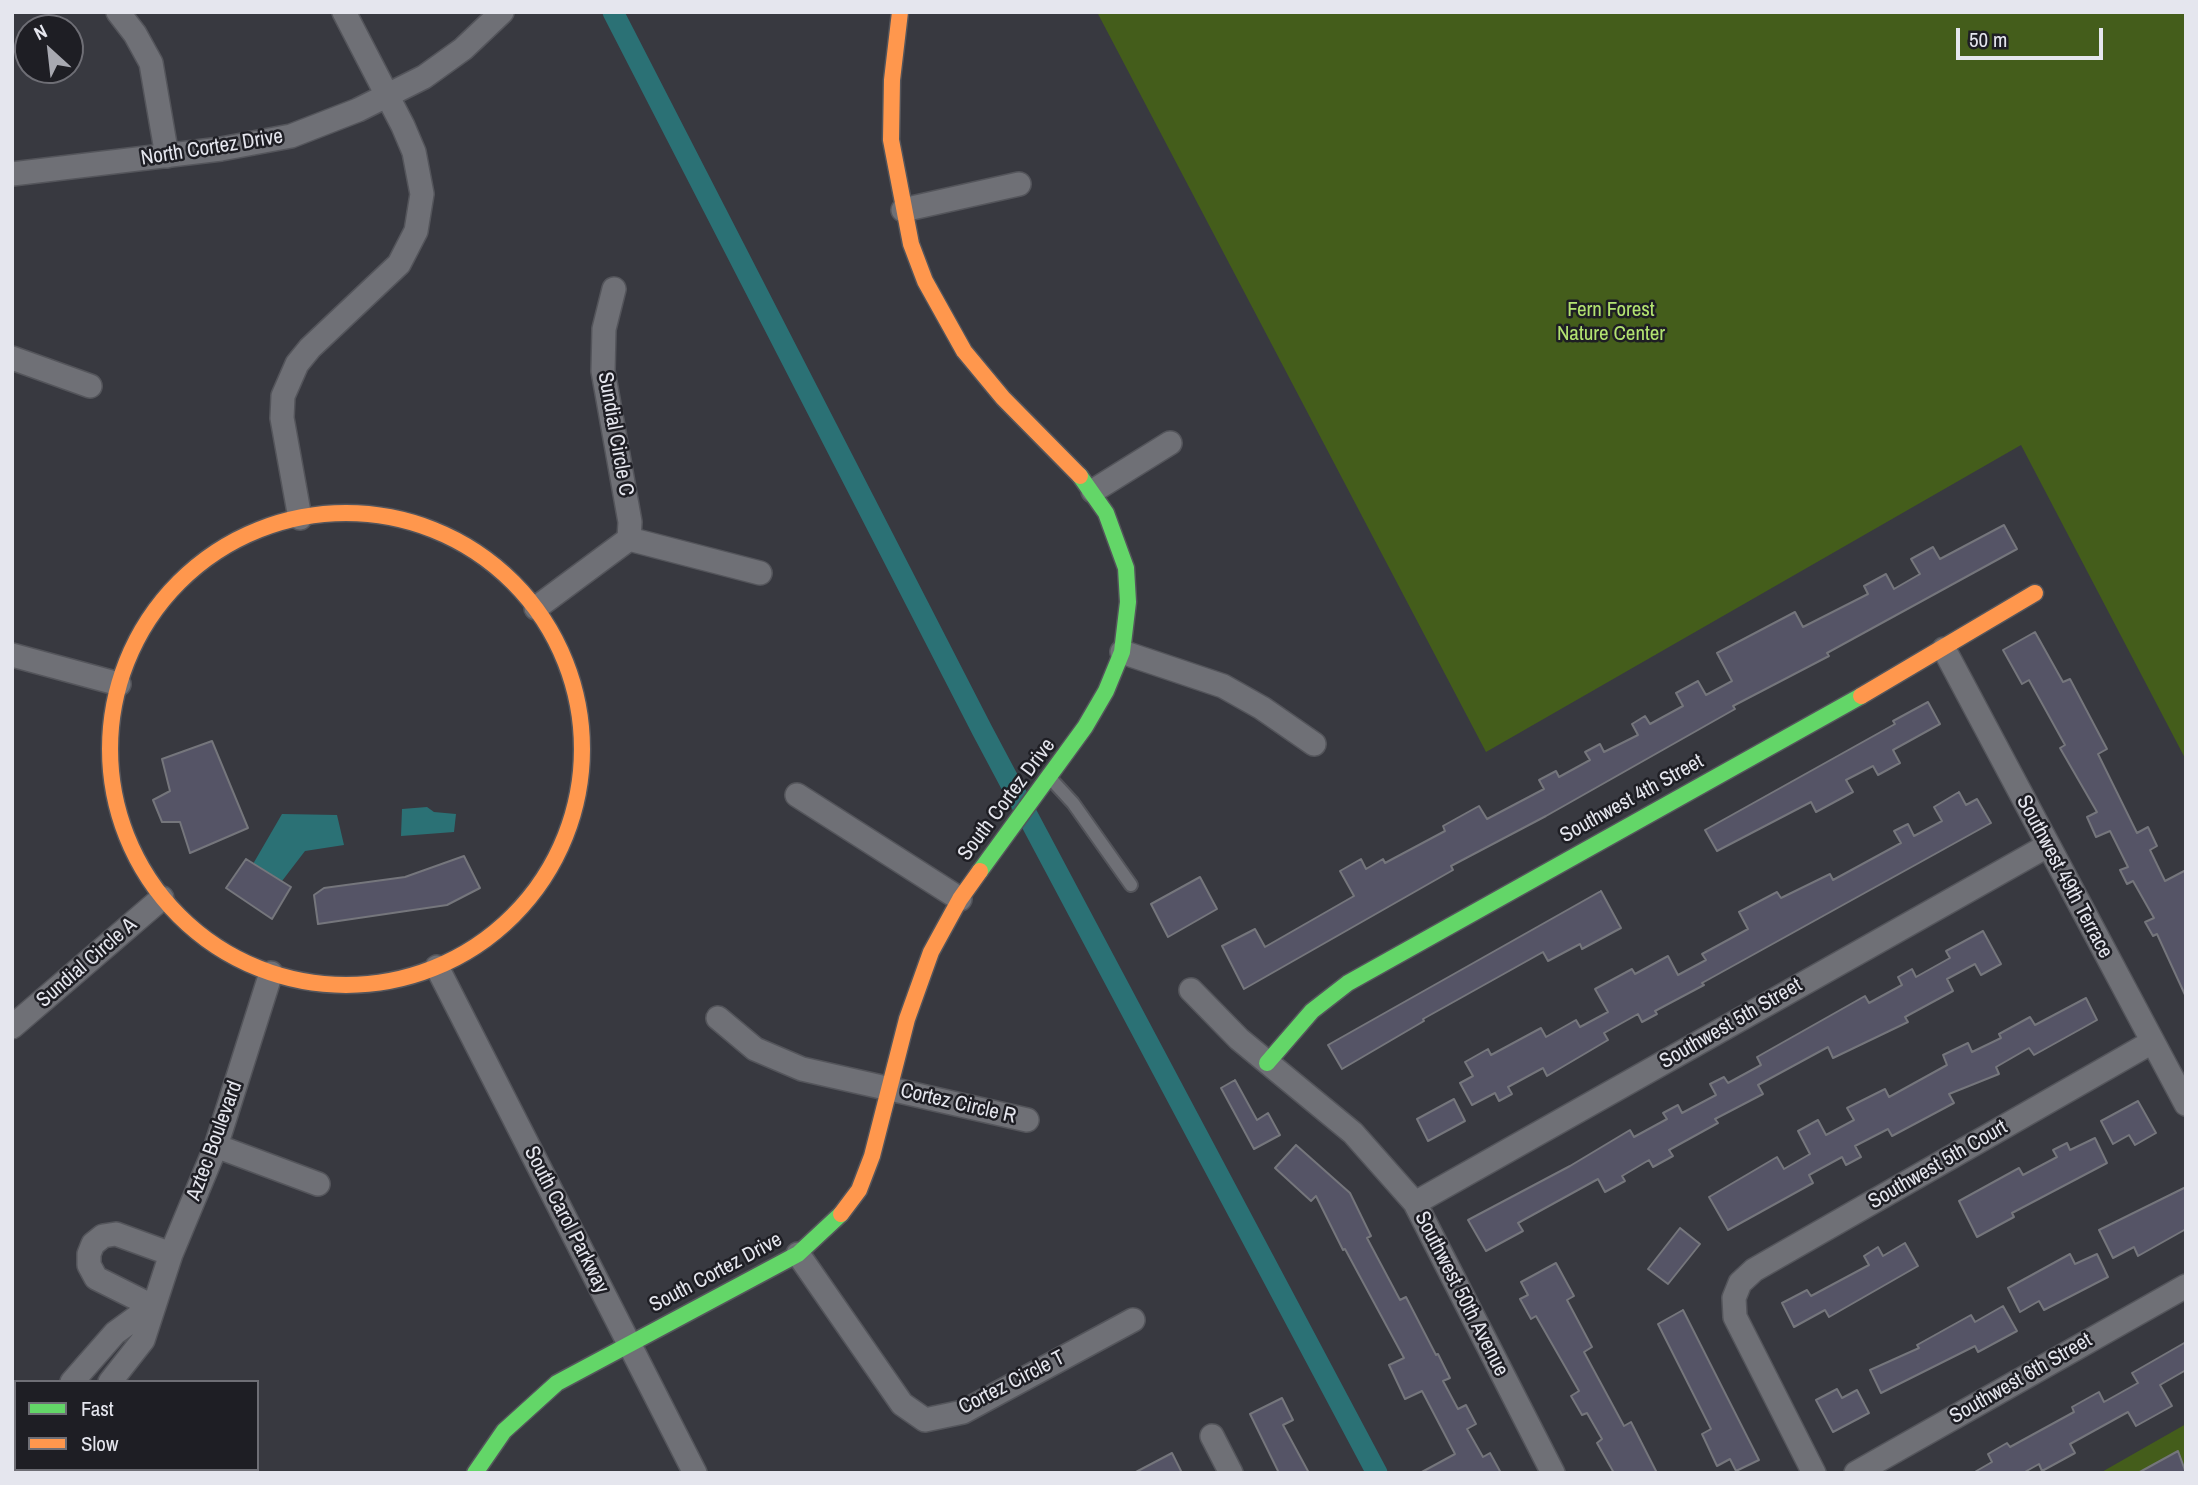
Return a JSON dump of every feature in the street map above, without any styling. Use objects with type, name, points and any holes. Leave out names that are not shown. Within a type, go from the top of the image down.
[{"type":"street","points":[[118,12],[135,34],[151,63],[167,156]]},
{"type":"street","points":[[300,518],[282,418],[283,397],[297,365],[310,348],[399,264],[410,247],[421,212],[421,180],[410,143],[344,12]]},
{"type":"street","name":"North Cortez Drive","points":[[12,174],[167,156],[291,136],[388,96],[444,64],[502,12]]},
{"type":"street","name":"South Cortez Drive","points":[[475,1473],[504,1431],[528,1406],[581,1368],[798,1254],[835,1222],[859,1190],[872,1156],[916,987],[960,899],[1045,785],[1096,709],[1122,652],[1128,602],[1126,568],[1115,532],[1093,491],[1075,468],[990,383],[954,335],[925,281],[903,210],[893,159],[892,80],[900,12]]},
{"type":"street","points":[[903,210],[1019,184]]},
{"type":"street","name":"Sundial Circle C","points":[[614,289],[604,329],[603,371],[630,522],[629,538]]},
{"type":"street","points":[[13,351],[90,386]]},
{"type":"street","points":[[1093,491],[1170,443]]},
{"type":"street","points":[[366,514],[400,519],[431,529],[489,561],[536,608],[565,660],[579,705],[582,752],[574,811],[562,845],[545,876],[523,905],[498,930],[469,951],[436,967],[396,980],[354,985],[312,983],[271,974],[230,956],[193,930],[162,898],[128,842],[111,781],[110,737],[119,684],[145,626],[186,576],[239,539],[300,518],[366,514]]},
{"type":"street","points":[[536,608],[629,538],[760,573]]},
{"type":"street","name":"Southwest 4th Street","points":[[1267,1063],[1312,1012],[1348,983],[1944,649],[2035,593]]},
{"type":"street","name":"Southwest 49th Terrace","points":[[1944,649],[2186,1104]]},
{"type":"street","points":[[1122,652],[1146,657],[1223,686],[1262,708],[1314,744]]},
{"type":"street","points":[[12,655],[119,684]]},
{"type":"street","points":[[797,795],[960,899]]},
{"type":"street","name":"Southwest 5th Street","points":[[1415,1203],[2047,846]]},
{"type":"street","name":"Sundial Circle A","points":[[12,1027],[162,898]]},
{"type":"street","name":"South Carol Parkway","points":[[436,967],[695,1473]]},
{"type":"street","name":"Aztec Boulevard","points":[[112,1380],[142,1340],[171,1254],[216,1146],[271,974]]},
{"type":"street","name":"Southwest 50th Avenue","points":[[1191,990],[1267,1063],[1353,1133],[1415,1203],[1553,1473]]},
{"type":"street","name":"Cortez Circle R","points":[[718,1018],[755,1049],[779,1059],[842,1079],[1027,1120]]},
{"type":"street","name":"Southwest 5th Court","points":[[1814,1473],[1735,1317],[1734,1298],[1740,1283],[1754,1270],[2152,1042]]},
{"type":"street","points":[[216,1146],[318,1184]]},
{"type":"street","points":[[74,1380],[115,1332],[152,1306],[96,1278],[89,1265],[93,1244],[103,1236],[116,1234],[171,1254]]},
{"type":"street","name":"Cortez Circle T","points":[[798,1254],[902,1404],[925,1420],[963,1412],[1133,1320]]},
{"type":"street","name":"Southwest 6th Street","points":[[1856,1473],[2186,1286]]},
{"type":"street","points":[[1212,1436],[1231,1473]]},
{"type":"lane","points":[[1045,785],[1073,803],[1131,885]]},
{"type":"green space","name":"Fern Forest Nature Center","points":[[1097,12],[2186,12],[2186,760],[2021,445],[1486,752]]},
{"type":"green space","points":[[2186,1424],[2186,1473],[2100,1473]]},
{"type":"water","points":[[427,807],[434,812],[456,814],[454,832],[401,836],[402,809]]},
{"type":"water","points":[[282,814],[337,815],[344,845],[305,851],[282,881],[253,864]]},
{"type":"building","points":[[2004,525],[2017,549],[1827,653],[1829,656],[1733,706],[1735,709],[1546,816],[1451,866],[1453,870],[1244,989],[1222,946],[1255,929],[1265,947],[1354,896],[1340,871],[1361,859],[1366,869],[1383,859],[1385,863],[1445,831],[1443,826],[1479,806],[1487,819],[1544,789],[1539,780],[1556,771],[1559,777],[1590,760],[1585,752],[1600,744],[1604,752],[1638,735],[1632,724],[1645,716],[1650,724],[1683,706],[1676,693],[1698,681],[1706,695],[1732,681],[1717,653],[1795,612],[1803,627],[1868,594],[1864,586],[1886,574],[1894,589],[1920,574],[1911,559],[1933,547],[1940,559]]},
{"type":"building","points":[[2035,632],[2063,682],[2070,679],[2107,749],[2098,754],[2137,833],[2148,827],[2157,846],[2150,850],[2165,881],[2186,870],[2186,997],[2157,934],[2153,936],[2145,922],[2154,918],[2133,881],[2127,884],[2120,870],[2128,867],[2110,831],[2096,837],[2087,817],[2097,812],[2060,748],[2065,745],[2029,680],[2022,684],[2003,650]]},
{"type":"building","points":[[1928,702],[1940,724],[1893,750],[1900,763],[1878,775],[1873,766],[1846,780],[1853,792],[1816,812],[1811,802],[1717,851],[1705,830],[1895,724],[1893,721]]},
{"type":"building","points":[[212,741],[248,828],[190,853],[180,822],[162,822],[153,800],[170,791],[162,759]]},
{"type":"building","points":[[1959,792],[1966,805],[1977,799],[1991,823],[1702,983],[1704,985],[1655,1011],[1657,1014],[1642,1022],[1638,1014],[1604,1033],[1608,1040],[1547,1076],[1543,1068],[1508,1087],[1512,1094],[1499,1101],[1495,1093],[1472,1105],[1460,1083],[1473,1076],[1465,1062],[1488,1049],[1491,1055],[1541,1028],[1546,1037],[1576,1020],[1580,1027],[1608,1012],[1595,989],[1632,969],[1635,974],[1668,956],[1678,975],[1706,960],[1702,954],[1748,929],[1739,912],[1777,892],[1781,898],[1830,874],[1833,880],[1901,843],[1894,831],[1908,824],[1914,836],[1942,821],[1934,807]]},
{"type":"building","points":[[464,856],[480,888],[447,905],[318,924],[314,895],[324,888],[405,877]]},
{"type":"building","points":[[246,859],[291,887],[272,919],[226,888]]},
{"type":"building","points":[[1200,877],[1217,909],[1168,937],[1151,904]]},
{"type":"building","points":[[1601,891],[1621,928],[1582,949],[1580,944],[1548,961],[1543,952],[1423,1019],[1424,1021],[1342,1069],[1328,1045]]},
{"type":"building","points":[[1983,931],[2001,964],[1981,975],[1975,964],[1947,979],[1953,991],[1905,1017],[1908,1022],[1833,1058],[1828,1047],[1758,1085],[1763,1094],[1715,1119],[1718,1123],[1669,1150],[1673,1156],[1653,1167],[1649,1160],[1622,1176],[1625,1181],[1605,1192],[1598,1179],[1518,1223],[1523,1231],[1486,1251],[1468,1220],[1570,1166],[1630,1130],[1634,1137],[1667,1119],[1663,1113],[1678,1105],[1682,1113],[1716,1095],[1710,1084],[1724,1077],[1728,1083],[1761,1065],[1757,1057],[1865,996],[1869,1003],[1902,985],[1898,977],[1912,969],[1916,977],[1950,958],[1946,951]]},
{"type":"building","points":[[2086,998],[2097,1020],[2034,1055],[2029,1048],[1996,1067],[1999,1074],[1949,1094],[1954,1103],[1892,1136],[1888,1129],[1855,1146],[1861,1157],[1846,1165],[1842,1157],[1809,1175],[1813,1183],[1728,1230],[1709,1197],[1777,1157],[1784,1169],[1810,1154],[1798,1131],[1818,1120],[1826,1135],[1854,1120],[1847,1108],[1885,1089],[1889,1097],[1947,1065],[1943,1055],[1968,1043],[1972,1052],[2001,1038],[1999,1034],[2030,1017],[2035,1025]]},
{"type":"building","points":[[1235,1080],[1257,1120],[1268,1113],[1280,1135],[1254,1149],[1221,1088]]},
{"type":"building","points":[[1454,1099],[1465,1121],[1428,1141],[1417,1119]]},
{"type":"building","points":[[2138,1101],[2156,1133],[2135,1145],[2129,1135],[2113,1144],[2101,1121]]},
{"type":"building","points":[[2095,1138],[2107,1163],[2012,1213],[2014,1217],[1977,1237],[1959,1201],[2019,1168],[2023,1175],[2057,1157],[2053,1150],[2067,1143],[2070,1150]]},
{"type":"building","points":[[1296,1145],[1350,1193],[1371,1236],[1367,1238],[1400,1300],[1406,1297],[1450,1378],[1443,1381],[1458,1409],[1466,1405],[1476,1424],[1467,1429],[1483,1457],[1490,1453],[1501,1473],[1420,1473],[1455,1454],[1422,1391],[1405,1399],[1389,1365],[1404,1358],[1316,1196],[1311,1201],[1275,1168]]},
{"type":"building","points":[[2186,1187],[2186,1229],[2138,1256],[2134,1247],[2113,1258],[2099,1230]]},
{"type":"building","points":[[1680,1228],[1700,1244],[1668,1284],[1648,1269]]},
{"type":"building","points":[[1905,1243],[1918,1266],[1829,1317],[1825,1310],[1794,1327],[1782,1303],[1807,1290],[1811,1296],[1869,1265],[1864,1256],[1878,1247],[1883,1256]]},
{"type":"building","points":[[2070,1254],[2075,1264],[2097,1254],[2108,1277],[2044,1310],[2039,1301],[2020,1312],[2008,1288]]},
{"type":"building","points":[[1556,1263],[1574,1296],[1567,1300],[1592,1347],[1584,1352],[1624,1426],[1631,1422],[1657,1473],[1614,1473],[1597,1443],[1602,1439],[1587,1413],[1582,1415],[1571,1396],[1579,1391],[1536,1316],[1531,1319],[1520,1299],[1528,1295],[1521,1282]]},
{"type":"building","points":[[2003,1306],[2017,1331],[1978,1352],[1975,1346],[1881,1393],[1870,1370],[1919,1348],[1917,1345],[1971,1315],[1975,1322]]},
{"type":"building","points":[[1683,1310],[1759,1460],[1736,1471],[1730,1459],[1717,1466],[1702,1434],[1711,1429],[1658,1324]]},
{"type":"building","points":[[2186,1342],[2186,1370],[2160,1385],[2172,1406],[2136,1426],[2128,1412],[2070,1444],[2075,1453],[2042,1471],[2039,1464],[2023,1473],[1973,1473],[1992,1462],[1988,1454],[2007,1443],[2010,1447],[2074,1412],[2072,1407],[2099,1392],[2104,1402],[2138,1383],[2132,1373]]},
{"type":"building","points":[[1837,1389],[1842,1398],[1857,1390],[1869,1413],[1833,1432],[1816,1400]]},
{"type":"building","points":[[1282,1398],[1293,1420],[1283,1425],[1309,1473],[1279,1473],[1250,1414]]},
{"type":"building","points":[[2178,1451],[2186,1473],[2138,1473]]},
{"type":"building","points":[[1172,1453],[1182,1473],[1134,1473]]},
{"type":"waterway","points":[[613,12],[982,730],[1377,1473]]},
{"type":"traffic: fast","points":[[980,871],[1085,727],[1106,691],[1122,652],[1128,602],[1126,568],[1106,513],[1080,476]]},
{"type":"traffic: fast","points":[[1267,1063],[1312,1011],[1348,983],[1861,696]]},
{"type":"traffic: fast","points":[[475,1473],[504,1431],[557,1383],[798,1254],[841,1214]]},
{"type":"traffic: slow","points":[[900,12],[892,80],[891,140],[911,244],[925,281],[964,351],[1003,398],[1080,476]]},
{"type":"traffic: slow","points":[[346,513],[392,518],[436,531],[477,553],[513,582],[542,618],[564,659],[577,703],[582,749],[577,795],[564,839],[542,880],[513,916],[477,945],[436,967],[392,980],[346,985],[300,980],[256,967],[215,945],[179,916],[150,880],[128,839],[115,795],[110,749],[115,703],[128,659],[150,618],[179,582],[215,553],[256,531],[300,518],[346,513]]},
{"type":"traffic: slow","points":[[1861,696],[2035,593]]},
{"type":"traffic: slow","points":[[841,1214],[859,1190],[872,1156],[907,1019],[931,952],[960,899],[980,871]]}]
